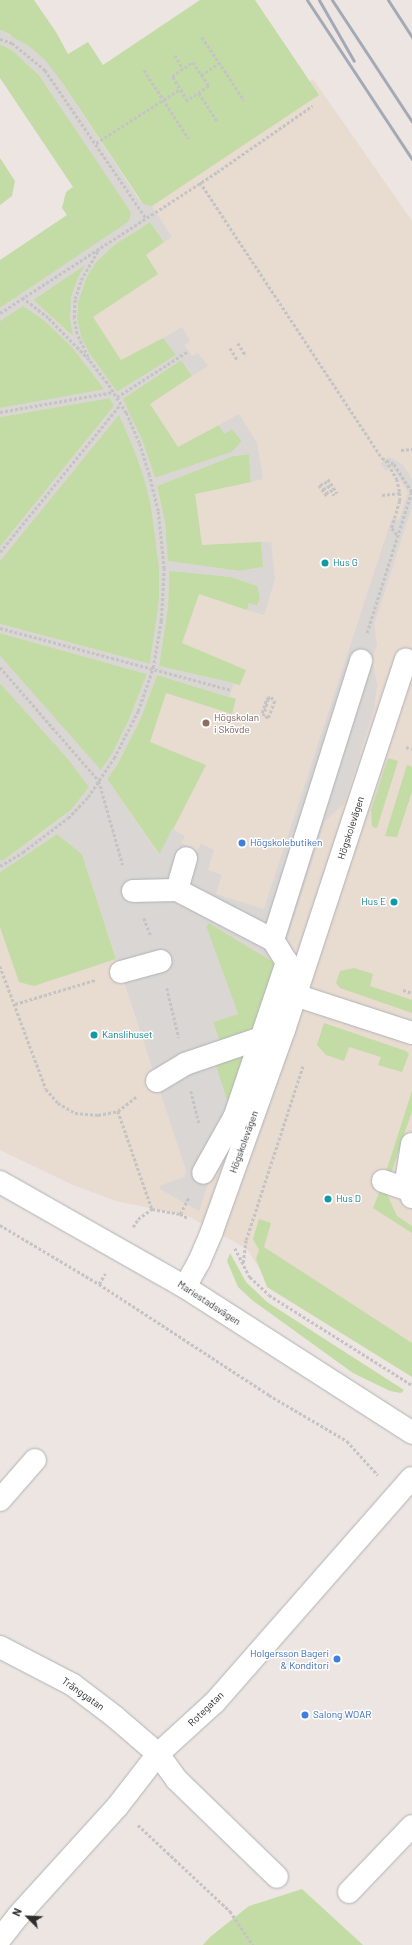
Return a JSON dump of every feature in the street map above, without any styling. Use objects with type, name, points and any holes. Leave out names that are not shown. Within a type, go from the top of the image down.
[{"type":"street","name":"Högskolevägen","points":[[185,1287],[199,1262],[212,1231],[296,995],[406,660]]},
{"type":"street","points":[[273,940],[361,661]]},
{"type":"street","points":[[177,890],[186,858]]},
{"type":"street","points":[[133,891],[177,890],[273,940],[287,962],[265,1037],[236,1116],[203,1173]]},
{"type":"street","points":[[121,972],[161,961]]},
{"type":"street","points":[[296,995],[412,1033]]},
{"type":"street","points":[[156,1081],[185,1064],[265,1037]]},
{"type":"street","points":[[411,1194],[406,1180],[412,1144]]},
{"type":"street","points":[[383,1181],[411,1194]]},
{"type":"street","name":"Mariestadsvägen","points":[[0,1182],[185,1287],[412,1433]]},
{"type":"street","points":[[0,1500],[35,1460]]},
{"type":"street","name":"Rotegatan","points":[[0,1939],[18,1916],[117,1807],[158,1754],[215,1702],[412,1478]]},
{"type":"street","name":"Tränggatan","points":[[0,1647],[73,1685],[115,1717],[158,1754],[176,1780],[277,1877]]},
{"type":"street","points":[[349,1892],[412,1826]]},
{"type":"path","points":[[202,37],[244,100]]},
{"type":"path","points":[[0,39],[12,43],[45,70],[146,218]]},
{"type":"path","points":[[174,55],[183,69]]},
{"type":"path","points":[[193,62],[201,75],[209,86],[187,101],[172,76],[193,62]]},
{"type":"path","points":[[201,75],[219,63]]},
{"type":"path","points":[[144,70],[189,139]]},
{"type":"path","points":[[96,143],[180,89]]},
{"type":"path","points":[[199,93],[217,121]]},
{"type":"path","points":[[0,313],[146,218],[312,106]]},
{"type":"path","points":[[200,182],[382,458],[394,464],[412,492],[367,631],[361,661]]},
{"type":"path","points":[[89,360],[76,334],[74,318],[75,299],[82,280],[99,248]]},
{"type":"path","points":[[0,866],[23,852],[68,818],[88,797],[114,758],[138,711],[153,668],[158,645],[164,569],[158,512],[139,443],[116,397],[89,360],[48,318],[22,298]]},
{"type":"path","points":[[238,343],[246,356]]},
{"type":"path","points":[[230,348],[238,361]]},
{"type":"path","points":[[116,397],[188,351]]},
{"type":"path","points":[[0,412],[113,392]]},
{"type":"path","points":[[0,552],[120,405]]},
{"type":"path","points":[[401,450],[412,449]]},
{"type":"path","points":[[386,460],[397,480],[400,493],[400,501],[392,528],[397,535]]},
{"type":"path","points":[[326,480],[335,494]]},
{"type":"path","points":[[320,484],[328,495]]},
{"type":"path","points":[[382,495],[400,493]]},
{"type":"path","points":[[0,628],[232,690]]},
{"type":"path","points":[[0,667],[100,781],[119,854],[161,961],[200,1126]]},
{"type":"path","points":[[272,700],[263,716],[268,718],[275,701],[271,697],[267,698],[267,714],[272,700]]},
{"type":"path","points":[[0,966],[46,1089],[58,1102],[75,1113],[98,1115],[118,1111],[156,1081]]},
{"type":"path","points":[[15,1004],[121,972]]},
{"type":"path","points":[[403,990],[412,993]]},
{"type":"path","points":[[118,1111],[152,1210]]},
{"type":"path","points":[[138,1219],[152,1210],[180,1214],[203,1173]]},
{"type":"path","points":[[0,1225],[99,1284],[269,1395],[347,1441],[375,1473]]},
{"type":"path","points":[[232,1242],[250,1276],[269,1295],[412,1386]]},
{"type":"path","points":[[137,1823],[230,1911],[253,1945]]},
{"type":"shaded area","points":[[0,30],[29,46],[45,60],[61,81],[142,204],[152,206],[172,237],[164,242],[150,222],[114,245],[96,262],[87,276],[78,302],[77,319],[81,337],[89,353],[117,392],[176,355],[163,338],[182,327],[190,341],[184,345],[192,356],[198,353],[208,366],[192,376],[181,360],[123,399],[142,440],[155,478],[232,452],[242,441],[232,429],[224,434],[219,425],[239,414],[257,443],[263,479],[251,482],[249,454],[233,456],[157,486],[165,523],[168,561],[239,571],[263,567],[261,542],[271,542],[275,579],[264,615],[247,610],[249,603],[257,606],[260,598],[257,586],[231,577],[169,571],[168,606],[159,666],[234,683],[229,697],[157,675],[140,720],[117,765],[107,779],[159,855],[172,829],[185,836],[181,843],[197,851],[201,844],[214,850],[208,870],[222,875],[216,894],[264,909],[392,518],[399,520],[408,492],[392,467],[386,471],[380,464],[389,457],[403,465],[412,479],[412,507],[374,625],[377,645],[373,663],[377,685],[374,709],[344,804],[325,821],[286,942],[292,960],[226,1159],[215,1163],[199,1211],[160,1189],[160,1186],[184,1177],[186,1170],[82,854],[57,834],[0,872],[0,860],[4,860],[71,810],[89,787],[69,760],[0,683],[0,656],[101,770],[112,754],[128,722],[147,674],[0,633],[0,624],[150,664],[159,601],[159,566],[151,505],[140,464],[119,415],[0,561],[0,547],[114,406],[110,398],[0,417],[0,408],[105,389],[73,348],[45,321],[23,306],[0,321],[0,308],[128,222],[131,215],[130,211],[39,75],[12,50],[0,44]],"holes":[[[85,265],[77,280],[71,297],[70,318],[73,337],[33,300]],[[209,923],[280,966],[259,1030],[220,1043],[213,1022],[238,1014],[206,926]],[[252,1050],[228,1103],[215,1063]]]},
{"type":"shaded area","name":"Högskolan i Skövde","points":[[313,79],[412,221],[412,1374],[272,1288],[247,1249],[188,1216],[116,1201],[73,1185],[0,1150],[0,295]]},
{"type":"green space","points":[[0,0],[34,0],[56,32],[68,54],[88,42],[103,65],[200,0],[255,0],[319,95],[152,206],[146,206],[143,204],[61,81],[9,34],[0,30]]},
{"type":"green space","points":[[0,44],[12,50],[39,75],[131,211],[131,215],[129,222],[0,308],[0,260],[67,215],[62,208],[66,192],[73,187],[0,78]]},
{"type":"green space","points":[[0,158],[15,181],[12,196],[0,205]]},
{"type":"green space","points":[[150,222],[164,242],[146,255],[158,274],[93,317],[121,360],[163,338],[177,355],[117,392],[89,353],[81,337],[77,319],[78,301],[87,276],[96,262],[114,245]]},
{"type":"green space","points":[[86,264],[77,280],[70,318],[74,337],[33,300]]},
{"type":"green space","points":[[23,305],[45,321],[73,348],[105,390],[0,408],[0,321]]},
{"type":"green space","points":[[181,360],[192,376],[150,404],[178,447],[219,425],[224,433],[232,429],[242,441],[232,452],[155,478],[142,440],[122,399]]},
{"type":"green space","points":[[110,398],[114,406],[0,547],[0,417]]},
{"type":"green space","points":[[118,415],[120,415],[132,443],[146,483],[151,505],[159,566],[159,601],[150,664],[0,624],[0,561]]},
{"type":"green space","points":[[249,454],[251,482],[195,494],[202,545],[261,542],[264,567],[239,571],[167,561],[165,523],[157,486],[233,456]]},
{"type":"green space","points":[[169,570],[231,577],[258,586],[260,598],[257,606],[249,603],[247,610],[199,594],[182,643],[246,670],[240,685],[159,666],[168,606]]},
{"type":"green space","points":[[0,633],[147,674],[128,722],[112,754],[101,771],[0,656]]},
{"type":"green space","points":[[157,675],[236,699],[232,714],[166,693],[150,742],[206,765],[160,855],[107,779],[117,765],[140,720]]},
{"type":"green space","points":[[0,683],[69,760],[89,787],[71,810],[4,860],[0,860]]},
{"type":"green space","points":[[388,758],[398,761],[377,828],[375,828],[372,826],[371,810]]},
{"type":"green space","points":[[407,765],[412,767],[412,792],[397,837],[385,836]]},
{"type":"green space","points":[[57,834],[82,854],[116,959],[34,986],[19,982],[0,927],[0,872]]},
{"type":"green space","points":[[209,923],[280,966],[259,1030],[220,1043],[213,1022],[238,1014],[206,926]]},
{"type":"green space","points":[[354,968],[373,974],[370,986],[412,1000],[412,1013],[340,988],[336,983],[340,971]]},
{"type":"green space","points":[[324,1023],[406,1051],[409,1054],[402,1072],[378,1065],[381,1057],[349,1047],[344,1061],[326,1055],[317,1045]]},
{"type":"green space","points":[[252,1050],[228,1104],[215,1063]]},
{"type":"green space","points":[[412,1091],[412,1111],[390,1177],[385,1175]]},
{"type":"green space","points":[[380,1190],[386,1192],[397,1216],[412,1226],[412,1233],[373,1208]]},
{"type":"green space","points":[[259,1219],[271,1223],[264,1247],[412,1343],[412,1377],[267,1287],[256,1259],[259,1250],[253,1239]]},
{"type":"green space","points":[[230,1253],[246,1282],[267,1302],[404,1390],[401,1393],[390,1391],[353,1373],[252,1300],[238,1287],[227,1261]]},
{"type":"green space","points":[[302,1889],[363,1945],[203,1945],[210,1937],[249,1906]]},
{"type":"railway","points":[[307,0],[412,159]]},
{"type":"railway","points":[[319,0],[354,61]]},
{"type":"railway","points":[[332,0],[412,122]]},
{"type":"railway","points":[[388,0],[412,37]]},
{"type":"place","name":"Hus G","points":[[325,563]]},
{"type":"place","name":"Högskolan i Skövde","points":[[206,723]]},
{"type":"place","name":"Högskolebutiken","points":[[242,843]]},
{"type":"place","name":"Hus E","points":[[394,902]]},
{"type":"place","name":"Kanslihuset","points":[[94,1035]]},
{"type":"place","name":"Hus D","points":[[328,1199]]},
{"type":"place","name":"Holgersson Bageri & Konditori","points":[[337,1659]]},
{"type":"place","name":"Salong WOAR","points":[[305,1715]]}]
